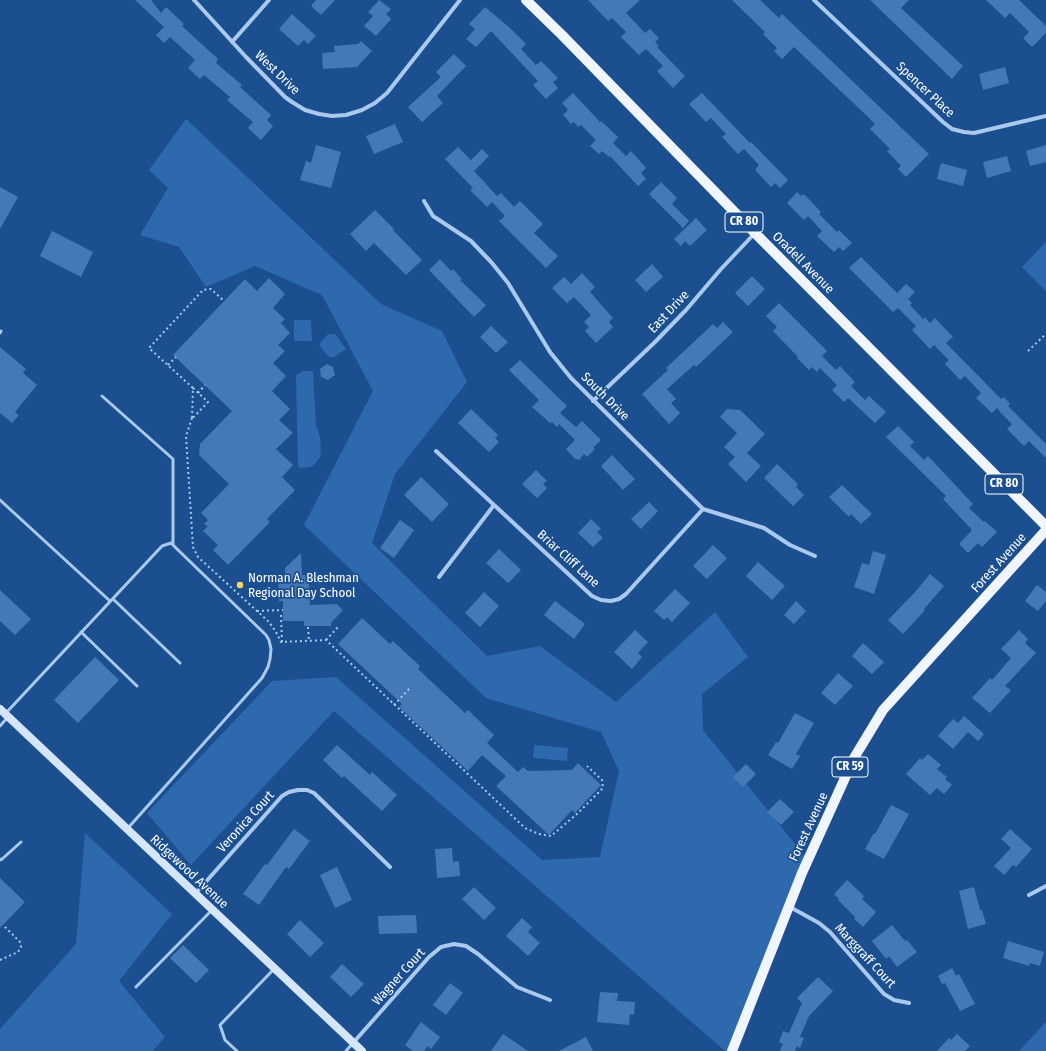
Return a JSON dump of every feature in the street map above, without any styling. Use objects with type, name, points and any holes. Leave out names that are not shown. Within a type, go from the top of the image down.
[{"type":"main road","name":"Oradell Avenue","points":[[526,0],[593,66],[754,233],[1046,526]]},
{"type":"main road","name":"Forest Avenue","points":[[732,1051],[788,906],[854,758],[883,710],[1046,530]]},
{"type":"street","name":"West Drive","points":[[194,0],[232,42],[292,102],[306,110],[332,116],[346,115],[362,110],[375,103],[387,93],[460,0]]},
{"type":"street","points":[[232,42],[269,0]]},
{"type":"street","name":"Spencer Place","points":[[814,0],[943,122],[952,128],[964,132],[974,133],[1046,116]]},
{"type":"street","name":"South Drive","points":[[424,201],[433,216],[471,241],[492,263],[508,283],[550,352],[571,378],[703,509],[764,528],[790,545],[815,556]]},
{"type":"street","name":"East Drive","points":[[593,401],[686,310],[754,233]]},
{"type":"street","name":"Briar Cliff Lane","points":[[436,451],[592,596],[602,600],[611,601],[619,599],[626,594],[703,509]]},
{"type":"street","points":[[439,577],[494,505]]},
{"type":"street","name":"Ridgewood Avenue","points":[[5,713],[362,1051]]},
{"type":"street","name":"Veronica Court","points":[[195,894],[282,796],[289,792],[298,790],[307,790],[314,794],[390,867]]},
{"type":"street","points":[[1030,895],[1046,886]]},
{"type":"street","name":"Marggraff Court","points":[[788,906],[819,923],[830,932],[884,994],[894,1000],[909,1003]]},
{"type":"street","name":"Wagner Court","points":[[353,1043],[429,957],[441,947],[454,944],[466,946],[478,954],[516,986],[550,1000]]},
{"type":"lane","points":[[102,396],[173,459],[173,545]]},
{"type":"lane","points":[[0,500],[180,663]]},
{"type":"lane","points":[[0,726],[5,713],[162,546],[167,544],[173,545],[266,635],[271,649],[270,659],[268,668],[262,678],[126,829]]},
{"type":"lane","points":[[81,632],[137,686]]},
{"type":"lane","points":[[0,859],[1,860],[21,842]]},
{"type":"lane","points":[[136,987],[212,910]]},
{"type":"lane","points":[[237,1051],[225,1040],[220,1025],[274,969]]},
{"type":"lane","points":[[346,1051],[353,1043]]},
{"type":"path","points":[[193,388],[192,419],[208,402],[198,393],[193,388],[168,365],[149,348],[203,290],[211,289],[224,301]]},
{"type":"path","points":[[1028,351],[1046,334]]},
{"type":"path","points":[[168,365],[176,357]]},
{"type":"path","points":[[198,393],[204,385]]},
{"type":"path","points":[[192,418],[186,436],[193,547],[198,557],[269,622],[282,642]]},
{"type":"path","points":[[257,611],[283,610]]},
{"type":"path","points":[[281,615],[282,642]]},
{"type":"path","points":[[282,642],[326,640],[339,626]]},
{"type":"path","points":[[308,627],[309,641]]},
{"type":"path","points":[[326,640],[525,828],[538,834],[551,836],[578,813],[603,788],[602,780],[587,766]]},
{"type":"path","points":[[394,705],[410,688]]},
{"type":"path","points":[[0,960],[18,952],[21,947],[20,942],[3,925]]},
{"type":"shaded area","points":[[186,119],[381,304],[442,331],[467,382],[395,474],[372,543],[487,656],[540,646],[616,702],[715,612],[748,657],[702,694],[703,730],[808,860],[731,1051],[725,1051],[334,711],[191,865],[147,813],[272,681],[336,677],[542,860],[600,857],[619,771],[601,732],[486,698],[304,525],[373,391],[322,295],[255,266],[206,287],[179,247],[140,235],[168,188],[149,170]]},
{"type":"shaded area","points":[[1046,242],[1046,291],[1022,267]]},
{"type":"shaded area","points":[[294,320],[311,320],[312,341],[294,341]]},
{"type":"shaded area","points":[[335,334],[346,349],[334,357],[329,357],[319,345],[327,335]]},
{"type":"shaded area","points":[[303,371],[313,371],[316,425],[320,437],[321,452],[320,457],[314,465],[301,468],[298,467],[296,375]]},
{"type":"shaded area","points":[[534,745],[568,748],[567,761],[533,758]]},
{"type":"shaded area","points":[[85,833],[172,914],[119,981],[165,1037],[153,1051],[0,1051],[0,1029],[76,944]]},
{"type":"shaded area","points":[[1046,1022],[1046,1051],[1019,1051]]},
{"type":"building","points":[[135,0],[151,0],[161,13],[166,7],[184,24],[182,26],[218,59],[216,63],[242,85],[240,87],[271,115],[267,120],[273,126],[261,140],[248,128],[253,122],[227,100],[230,97],[204,75],[200,79],[188,68],[195,60],[170,37],[164,43],[156,35],[164,27]]},
{"type":"building","points":[[316,0],[335,0],[321,15],[311,6]]},
{"type":"building","points":[[379,0],[391,9],[386,14],[391,19],[376,36],[364,26],[373,16],[368,12]]},
{"type":"building","points":[[588,0],[640,0],[626,13],[645,33],[650,29],[659,38],[655,42],[659,46],[657,47],[685,76],[673,88],[657,71],[663,66],[646,49],[639,55],[621,37],[626,32],[612,18],[608,21]]},
{"type":"building","points":[[732,0],[760,0],[779,18],[782,14],[929,154],[906,177],[898,169],[901,166],[887,151],[890,149],[870,129],[875,124],[794,47],[782,59],[774,51],[777,48],[763,34],[765,32]]},
{"type":"building","points":[[870,0],[909,0],[901,8],[963,66],[952,79]]},
{"type":"building","points":[[986,0],[1019,0],[1046,26],[1046,33],[1032,47],[1023,38],[1029,32],[1010,13],[1005,18]]},
{"type":"building","points":[[485,7],[526,44],[521,49],[536,65],[541,61],[558,78],[553,82],[558,88],[546,99],[533,85],[538,81],[491,31],[476,47],[466,39],[475,29],[469,24]]},
{"type":"building","points":[[292,14],[316,36],[308,44],[304,40],[298,46],[279,29]]},
{"type":"building","points":[[361,41],[372,51],[357,67],[323,69],[322,53],[335,52],[334,46],[358,44]]},
{"type":"building","points":[[454,54],[466,66],[437,96],[443,103],[422,122],[408,107],[441,77],[436,72]]},
{"type":"building","points":[[1005,67],[1009,83],[983,90],[979,74]]},
{"type":"building","points":[[573,93],[600,122],[601,121],[618,137],[613,143],[626,156],[631,151],[646,168],[641,173],[646,179],[638,186],[610,156],[609,157],[602,151],[599,154],[590,146],[596,140],[581,125],[578,127],[574,122],[571,124],[563,115],[568,110],[562,103]]},
{"type":"building","points":[[702,93],[788,180],[780,188],[775,183],[771,187],[755,170],[759,165],[744,149],[738,154],[722,137],[726,134],[711,118],[706,122],[689,104]]},
{"type":"building","points":[[395,124],[403,142],[374,154],[366,136]]},
{"type":"building","points":[[316,145],[341,152],[331,188],[300,180],[306,161],[311,163]]},
{"type":"building","points":[[1046,145],[1046,162],[1030,166],[1026,151]]},
{"type":"building","points":[[458,147],[471,160],[482,149],[489,156],[474,171],[497,196],[501,193],[514,207],[520,201],[543,224],[534,233],[558,256],[546,268],[499,221],[505,216],[492,202],[487,207],[470,190],[473,188],[445,159]]},
{"type":"building","points":[[1007,156],[1011,171],[987,178],[983,162]]},
{"type":"building","points":[[941,163],[967,170],[963,186],[937,179]]},
{"type":"building","points":[[661,182],[677,198],[672,204],[689,221],[683,228],[649,194]]},
{"type":"building","points":[[0,187],[18,197],[0,229]]},
{"type":"building","points":[[797,192],[801,196],[804,194],[821,212],[819,214],[837,232],[839,230],[852,243],[843,251],[839,247],[834,252],[817,236],[822,231],[808,216],[804,220],[787,203]]},
{"type":"building","points":[[375,210],[422,260],[406,275],[374,243],[366,251],[350,234]]},
{"type":"building","points":[[696,218],[707,230],[690,246],[685,241],[681,246],[674,239]]},
{"type":"building","points":[[52,231],[93,252],[81,277],[40,256]]},
{"type":"building","points":[[861,257],[897,293],[906,284],[915,292],[908,299],[912,303],[910,305],[923,319],[925,317],[930,323],[935,318],[953,337],[946,343],[1001,399],[1004,397],[1010,404],[1008,406],[1046,444],[1046,458],[1029,441],[1024,446],[1007,429],[1012,424],[997,408],[992,413],[976,398],[981,393],[965,376],[960,380],[945,364],[949,360],[934,345],[930,349],[912,330],[916,326],[898,308],[893,312],[849,268]]},
{"type":"building","points":[[440,259],[451,271],[453,269],[462,279],[460,280],[486,305],[474,317],[429,270]]},
{"type":"building","points":[[652,264],[663,277],[646,292],[635,280]]},
{"type":"building","points":[[582,273],[595,287],[590,292],[613,318],[609,322],[613,327],[596,343],[585,331],[589,327],[584,322],[591,315],[574,297],[567,303],[552,288],[564,277],[571,284]]},
{"type":"building","points":[[752,276],[765,289],[748,306],[735,293]]},
{"type":"building","points":[[269,278],[285,294],[273,308],[285,319],[281,323],[290,333],[278,345],[285,351],[273,363],[286,376],[272,391],[290,409],[279,420],[293,433],[276,449],[293,465],[282,477],[295,490],[267,519],[270,522],[228,565],[213,550],[218,545],[203,531],[208,526],[204,524],[208,520],[201,513],[229,484],[199,455],[200,444],[232,411],[173,355],[245,279],[257,291]]},
{"type":"building","points":[[779,303],[827,351],[822,356],[836,370],[840,366],[855,382],[851,386],[865,400],[869,396],[886,412],[875,423],[848,398],[844,402],[832,390],[837,385],[820,368],[817,372],[812,367],[809,370],[773,331],[777,327],[766,316]]},
{"type":"building","points":[[723,322],[733,332],[696,367],[694,365],[667,389],[676,399],[671,403],[680,413],[669,424],[642,394],[668,370],[666,368],[713,324],[717,328]]},
{"type":"building","points":[[491,326],[508,342],[496,353],[480,337]]},
{"type":"building","points":[[0,347],[26,369],[23,373],[37,385],[15,412],[19,415],[12,423],[0,413]]},
{"type":"building","points":[[520,360],[567,406],[560,413],[576,427],[582,421],[601,440],[587,457],[584,454],[579,460],[574,458],[566,449],[575,440],[559,424],[557,427],[552,422],[550,423],[532,407],[539,400],[509,370]]},
{"type":"building","points":[[327,364],[333,367],[335,375],[328,380],[321,377],[320,369]]},
{"type":"building","points":[[471,409],[498,435],[495,438],[499,442],[489,452],[458,423]]},
{"type":"building","points":[[727,409],[740,410],[765,434],[747,453],[761,466],[746,482],[728,464],[735,457],[724,447],[737,433],[720,417]]},
{"type":"building","points":[[898,426],[914,442],[910,446],[924,460],[928,456],[973,504],[969,508],[997,532],[982,547],[978,543],[968,553],[959,544],[972,530],[943,499],[946,496],[886,437]]},
{"type":"building","points":[[612,455],[635,479],[623,490],[601,466]]},
{"type":"building","points":[[777,464],[798,484],[796,487],[804,495],[793,506],[764,478]]},
{"type":"building","points":[[536,470],[547,481],[543,484],[547,488],[537,498],[522,484]]},
{"type":"building","points":[[421,477],[449,504],[432,522],[404,495]]},
{"type":"building","points":[[842,485],[872,514],[861,524],[851,514],[849,517],[829,497]]},
{"type":"building","points":[[649,502],[658,511],[641,529],[631,519]]},
{"type":"building","points":[[591,519],[601,529],[597,532],[603,538],[593,547],[578,533]]},
{"type":"building","points":[[400,520],[414,530],[394,558],[380,548]]},
{"type":"building","points":[[713,545],[727,558],[707,579],[693,566]]},
{"type":"building","points":[[499,549],[521,570],[508,583],[486,563]]},
{"type":"building","points":[[873,551],[886,555],[874,594],[854,587],[862,563],[869,565]]},
{"type":"building","points":[[301,553],[302,575],[309,575],[310,605],[337,604],[343,610],[331,623],[331,626],[304,626],[304,621],[283,621],[283,601],[279,601],[278,574],[285,574],[285,568]]},
{"type":"building","points":[[758,562],[785,586],[772,600],[746,576]]},
{"type":"building","points":[[930,574],[944,586],[903,634],[888,620]]},
{"type":"building","points":[[1037,585],[1046,592],[1046,601],[1038,611],[1025,601]]},
{"type":"building","points":[[675,589],[690,603],[672,622],[667,617],[664,620],[654,611]]},
{"type":"building","points":[[0,590],[31,619],[15,635],[0,621]]},
{"type":"building","points":[[484,592],[499,606],[480,627],[465,613]]},
{"type":"building","points":[[555,601],[585,624],[574,639],[544,615]]},
{"type":"building","points":[[796,601],[806,611],[794,624],[784,615]]},
{"type":"building","points":[[362,618],[390,644],[393,641],[420,666],[418,669],[465,713],[468,710],[494,735],[487,743],[518,772],[523,767],[528,771],[572,770],[578,763],[601,785],[575,813],[572,810],[549,835],[496,786],[506,776],[482,755],[468,771],[399,707],[402,704],[338,644]]},
{"type":"building","points":[[635,630],[648,642],[638,653],[642,657],[632,669],[614,652]]},
{"type":"building","points":[[1019,630],[1028,639],[1025,643],[1036,653],[1005,686],[1011,690],[990,713],[972,698],[990,678],[992,680],[1011,658],[1001,649]]},
{"type":"building","points":[[863,643],[884,662],[872,674],[852,656]]},
{"type":"building","points":[[95,657],[119,680],[78,723],[54,700]]},
{"type":"building","points":[[838,673],[853,686],[835,705],[821,693]]},
{"type":"building","points":[[795,713],[814,723],[796,754],[800,756],[792,769],[768,755],[776,742],[778,743]]},
{"type":"building","points":[[964,716],[984,734],[978,741],[968,732],[953,749],[938,736],[953,719],[958,723]]},
{"type":"building","points":[[337,745],[370,775],[372,772],[397,795],[382,811],[344,776],[342,778],[323,760]]},
{"type":"building","points":[[928,754],[941,765],[937,769],[947,777],[945,779],[952,785],[944,794],[937,788],[930,795],[906,774],[920,758],[922,760]]},
{"type":"building","points":[[746,764],[756,774],[743,787],[733,777]]},
{"type":"building","points":[[780,799],[794,812],[781,825],[767,812]]},
{"type":"building","points":[[891,805],[909,814],[884,859],[865,849]]},
{"type":"building","points":[[294,829],[310,841],[289,869],[286,867],[259,905],[243,894],[265,864],[267,865]]},
{"type":"building","points":[[1010,829],[1032,849],[1016,867],[1013,865],[1004,875],[994,866],[1011,848],[1001,839]]},
{"type":"building","points":[[452,848],[453,862],[459,861],[460,876],[437,878],[435,849]]},
{"type":"building","points":[[337,867],[352,900],[335,908],[320,875]]},
{"type":"building","points":[[0,878],[25,902],[0,928]]},
{"type":"building","points":[[847,880],[864,896],[862,899],[876,912],[863,927],[854,919],[855,917],[834,894]]},
{"type":"building","points":[[474,887],[496,908],[484,920],[462,899]]},
{"type":"building","points":[[974,887],[980,910],[982,910],[986,924],[968,929],[959,891]]},
{"type":"building","points":[[416,915],[417,933],[379,934],[378,916]]},
{"type":"building","points":[[522,918],[532,927],[528,932],[540,943],[528,956],[506,936]]},
{"type":"building","points":[[300,920],[324,943],[310,957],[287,934]]},
{"type":"building","points":[[892,925],[905,941],[907,940],[917,952],[897,967],[889,956],[886,959],[872,941]]},
{"type":"building","points":[[1008,941],[1044,952],[1040,966],[1030,963],[1029,966],[1003,958]]},
{"type":"building","points":[[183,945],[209,970],[196,983],[170,958]]},
{"type":"building","points":[[342,964],[364,984],[351,997],[330,977]]},
{"type":"building","points":[[952,968],[956,976],[959,974],[975,1004],[960,1011],[945,983],[942,984],[938,976]]},
{"type":"building","points":[[818,977],[833,991],[809,1016],[800,1037],[804,1038],[800,1048],[797,1046],[795,1051],[780,1051],[783,1044],[779,1042],[783,1031],[789,1033],[802,1003],[797,998]]},
{"type":"building","points":[[450,983],[463,993],[446,1015],[433,1005]]},
{"type":"building","points":[[600,992],[618,993],[617,1001],[635,1002],[634,1015],[630,1014],[629,1025],[597,1022]]},
{"type":"building","points":[[421,1022],[440,1037],[431,1049],[428,1046],[424,1051],[413,1051],[405,1045]]},
{"type":"building","points":[[503,1034],[528,1051],[491,1051]]},
{"type":"building","points":[[957,1034],[970,1046],[965,1051],[937,1051],[949,1038],[951,1040]]},
{"type":"building","points":[[586,1037],[593,1051],[559,1051]]},
{"type":"place","name":"Norman A. Bleshman Regional Day School","points":[[240,585]]}]
